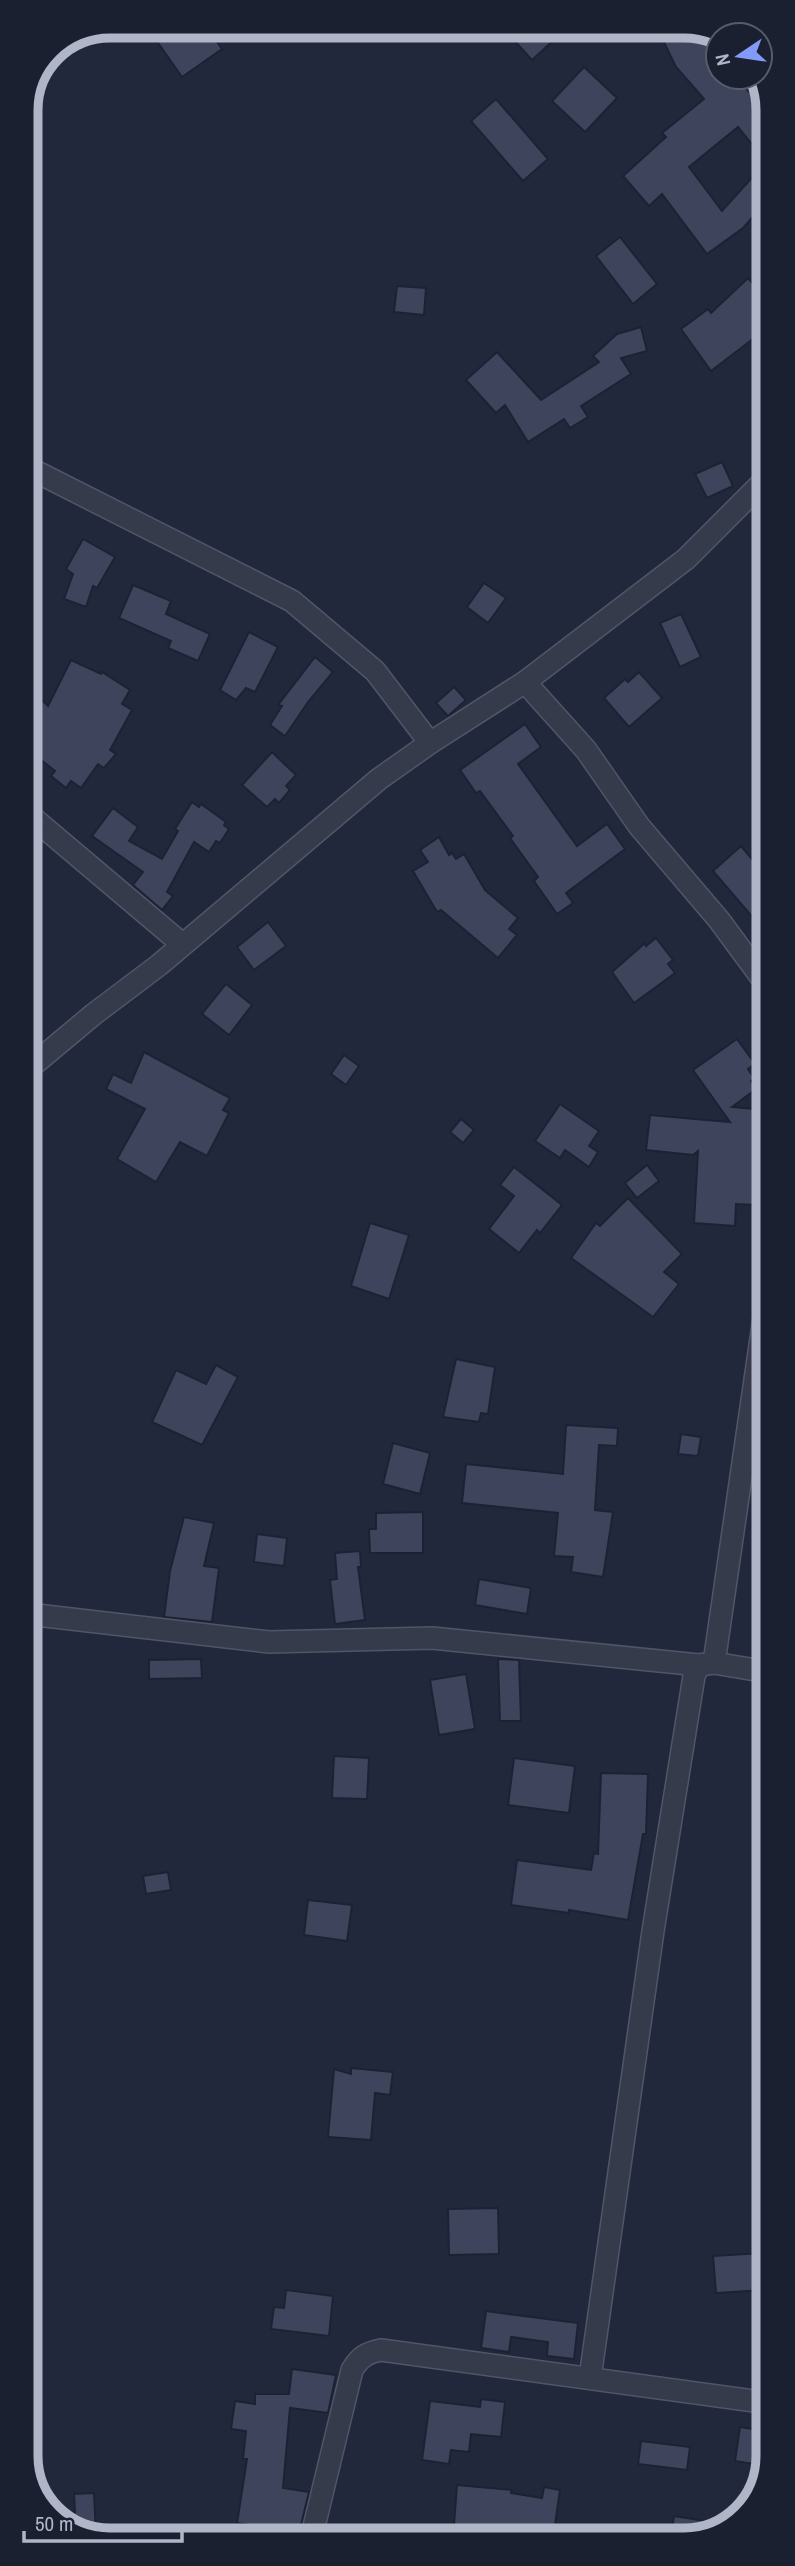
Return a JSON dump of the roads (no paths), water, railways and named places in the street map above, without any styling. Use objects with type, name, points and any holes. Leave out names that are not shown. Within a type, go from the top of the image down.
[{"type":"street","points":[[38,473],[292,601],[375,671],[430,743]]},
{"type":"street","points":[[38,1061],[93,1014],[159,965],[379,779],[525,682],[686,559],[756,490]]},
{"type":"street","points":[[525,682],[586,750],[639,826],[719,920],[756,970]]},
{"type":"street","points":[[38,822],[182,944]]},
{"type":"street","points":[[590,2378],[653,1931],[694,1675],[706,1664],[756,1363]]},
{"type":"street","points":[[38,1615],[269,1642],[432,1638],[756,1670]]},
{"type":"street","points":[[314,2527],[352,2370],[359,2358],[367,2353],[381,2350],[756,2401]]}]
